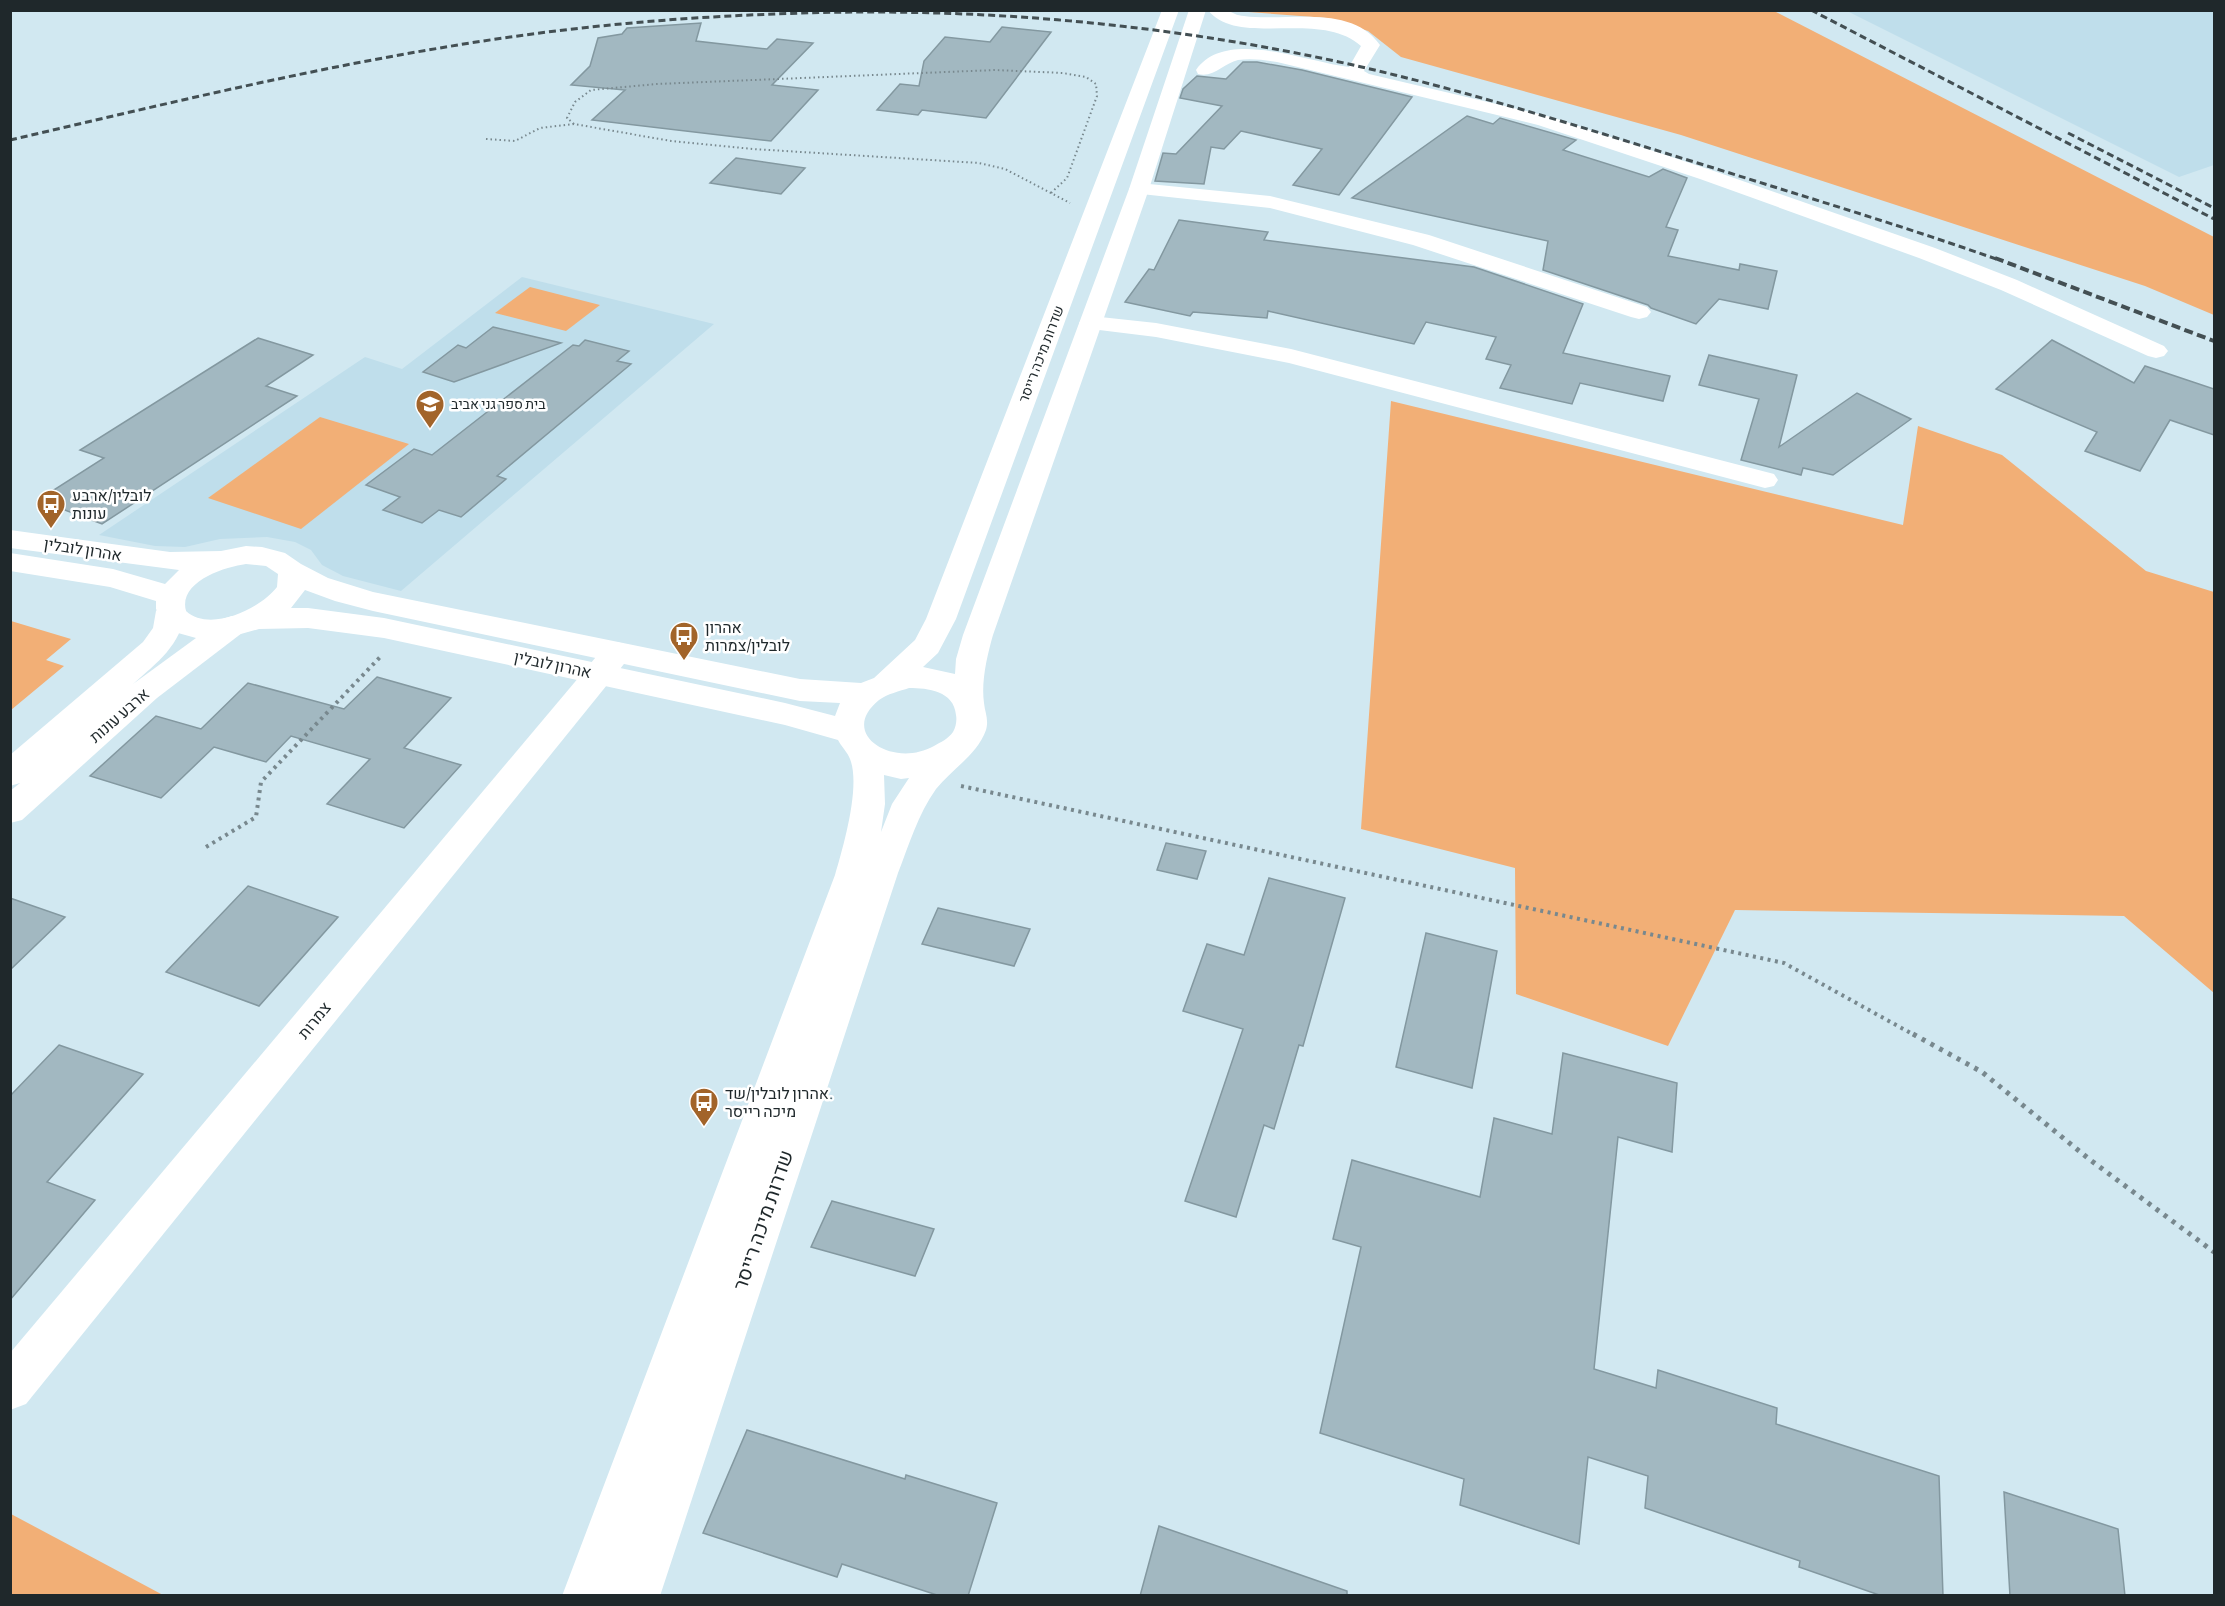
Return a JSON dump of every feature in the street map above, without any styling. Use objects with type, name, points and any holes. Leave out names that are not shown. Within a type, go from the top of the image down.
[{"type":"street","name":"שדרות מיכה רייסר","points":[[876,688],[927,646],[941,618],[1171,10]]},
{"type":"street","points":[[969,700],[958,689],[944,681],[925,677],[906,677],[876,688],[855,705],[849,718],[857,744],[881,764],[898,767],[938,767],[964,742],[972,729],[973,714],[969,700],[971,659],[978,635],[1139,189],[1198,10]]},
{"type":"street","points":[[1216,10],[1222,17],[1230,20],[1316,23],[1347,28],[1359,33],[1371,45],[1369,52],[1354,73]]},
{"type":"street","points":[[1205,70],[1218,61],[1246,54],[1264,54],[1354,73],[1364,78],[1544,121],[1707,175],[1927,253],[2009,285],[2156,351]]},
{"type":"street","points":[[1139,189],[1270,202],[1421,240],[1639,312]]},
{"type":"street","points":[[1091,323],[1156,330],[1291,356],[1765,480]]},
{"type":"street","name":"אהרון לובלין","points":[[10,538],[170,561],[262,555],[286,563],[292,571],[318,586],[365,602],[402,607],[785,714],[857,744]]},
{"type":"street","points":[[172,603],[180,584],[193,573],[209,564],[228,558]]},
{"type":"street","name":"אהרון לובלין","points":[[10,562],[113,578],[172,603],[176,619],[186,625],[215,629],[244,623],[308,618],[800,690],[876,688]]},
{"type":"street","name":"ארבע עונות","points":[[10,811],[200,647],[281,601],[293,581],[292,571]]},
{"type":"street","name":"ארבע עונות","points":[[10,774],[154,649],[168,629],[172,603]]},
{"type":"street","name":"צמרות","points":[[10,1388],[608,663]]},
{"type":"street","name":"שדרות מיכה רייסר","points":[[586,1596],[852,876],[868,821],[871,790],[857,744]]},
{"type":"street","name":"שדרות מיכה רייסר","points":[[635,1596],[881,873],[909,804],[938,767]]},
{"type":"path","points":[[574,124],[567,118],[575,102],[591,90],[657,84],[995,70],[1063,73],[1086,77],[1096,84],[1097,96],[1067,178],[1051,193]]},
{"type":"path","points":[[486,140],[515,141],[540,128],[574,124],[671,141],[741,148],[979,163],[1005,169],[1094,216]]},
{"type":"path","points":[[206,847],[256,817],[261,782],[403,633]]},
{"type":"path","points":[[938,767],[1784,963],[1982,1072],[2089,1159],[2214,1252]]},
{"type":"shaded area","points":[[1235,11],[1774,11],[2214,237],[2214,315],[2145,286],[1681,135],[1401,57],[1368,31],[1327,18]]},
{"type":"shaded area","points":[[1847,11],[2214,11],[2214,165],[2179,177]]},
{"type":"shaded area","points":[[522,277],[714,324],[401,591],[343,576],[322,565],[311,550],[295,542],[267,537],[220,539],[185,547],[155,546],[99,535],[365,357],[402,369]]},
{"type":"shaded area","points":[[530,287],[600,305],[566,331],[495,313]]},
{"type":"shaded area","points":[[1391,401],[1903,525],[1918,426],[2002,455],[2146,571],[2214,592],[2214,993],[2124,916],[1735,910],[1668,1046],[1516,994],[1515,868],[1361,829]]},
{"type":"shaded area","points":[[320,417],[409,444],[301,529],[208,498]]},
{"type":"shaded area","points":[[11,621],[71,639],[46,660],[64,666],[11,710]]},
{"type":"shaded area","points":[[11,1514],[163,1595],[11,1595]]},
{"type":"building","points":[[701,23],[696,41],[767,49],[777,39],[813,43],[772,85],[818,90],[771,141],[592,120],[625,90],[571,85],[590,66],[598,38],[622,34],[627,28]]},
{"type":"building","points":[[1002,27],[1051,32],[986,118],[922,110],[918,115],[877,110],[900,84],[919,86],[924,61],[945,37],[990,42]]},
{"type":"building","points":[[1243,62],[1257,62],[1302,70],[1412,97],[1339,195],[1293,185],[1322,149],[1241,131],[1224,149],[1211,147],[1204,184],[1155,181],[1163,153],[1176,154],[1222,106],[1180,98],[1183,89],[1197,76],[1226,79]]},
{"type":"building","points":[[1467,116],[1493,124],[1500,118],[1576,140],[1563,150],[1649,177],[1663,169],[1687,178],[1666,227],[1678,230],[1668,256],[1739,270],[1740,264],[1777,271],[1768,309],[1719,299],[1696,324],[1648,305],[1543,270],[1548,241],[1352,198]]},
{"type":"building","points":[[736,158],[805,168],[781,194],[710,183]]},
{"type":"building","points":[[1179,220],[1268,232],[1264,240],[1474,267],[1583,304],[1563,353],[1670,376],[1663,401],[1580,383],[1572,404],[1500,388],[1511,365],[1486,359],[1496,337],[1426,322],[1414,344],[1268,311],[1267,318],[1193,312],[1190,316],[1125,302],[1149,269],[1154,270]]},
{"type":"building","points":[[493,327],[561,343],[454,382],[423,372],[458,345],[466,348]]},
{"type":"building","points":[[258,338],[313,355],[266,386],[297,396],[102,524],[38,500],[104,458],[80,450]]},
{"type":"building","points":[[585,340],[629,351],[617,361],[631,364],[497,476],[506,479],[461,517],[439,510],[422,523],[383,510],[400,497],[366,485],[414,449],[432,455],[573,345],[579,346]]},
{"type":"building","points":[[2052,340],[2134,383],[2145,366],[2214,389],[2214,435],[2170,420],[2140,471],[2085,451],[2097,432],[1996,389]]},
{"type":"building","points":[[1709,355],[1797,375],[1779,447],[1857,393],[1911,419],[1833,475],[1803,468],[1801,475],[1741,460],[1759,399],[1699,385]]},
{"type":"building","points":[[377,677],[451,698],[404,748],[461,765],[404,828],[327,804],[370,759],[291,736],[266,762],[214,747],[161,798],[90,776],[156,716],[201,729],[248,683],[344,709]]},
{"type":"building","points":[[1166,843],[1206,851],[1197,879],[1157,870]]},
{"type":"building","points":[[1269,878],[1345,898],[1303,1046],[1299,1045],[1274,1129],[1264,1125],[1236,1217],[1185,1201],[1243,1029],[1183,1011],[1207,944],[1244,955]]},
{"type":"building","points":[[248,886],[338,917],[259,1006],[166,972]]},
{"type":"building","points":[[10,898],[65,917],[10,970]]},
{"type":"building","points":[[938,908],[1030,929],[1014,966],[922,944]]},
{"type":"building","points":[[1426,933],[1497,951],[1472,1088],[1396,1067]]},
{"type":"building","points":[[59,1045],[143,1074],[47,1182],[95,1200],[10,1300],[10,1096]]},
{"type":"building","points":[[1563,1053],[1677,1083],[1672,1152],[1618,1137],[1594,1369],[1656,1388],[1658,1370],[1777,1408],[1776,1424],[1939,1476],[1943,1596],[1882,1596],[1799,1567],[1800,1561],[1645,1508],[1648,1476],[1588,1457],[1579,1544],[1460,1505],[1464,1479],[1320,1433],[1361,1247],[1333,1239],[1352,1160],[1480,1197],[1494,1118],[1552,1134]]},
{"type":"building","points":[[832,1201],[934,1229],[915,1276],[811,1247]]},
{"type":"building","points":[[747,1430],[905,1479],[906,1475],[997,1503],[968,1596],[940,1596],[842,1564],[837,1577],[703,1533]]},
{"type":"building","points":[[2004,1492],[2118,1529],[2125,1596],[2010,1596]]},
{"type":"building","points":[[1159,1526],[1347,1591],[1347,1596],[1140,1596]]},
{"type":"railway","points":[[1811,10],[2214,219]]},
{"type":"railway","points":[[10,140],[332,68],[523,35],[691,18],[775,14],[846,12],[989,15],[1132,27],[1203,37],[1274,49],[1391,74],[1578,126],[1859,213],[1999,260]]},
{"type":"railway","points":[[2068,133],[2214,208]]},
{"type":"railway","points":[[1995,258],[2214,341]]},
{"type":"place","name":"בית ספר גני אביב","points":[[430,430]]},
{"type":"place","name":"לובלין/ארבע עונות","points":[[51,530]]},
{"type":"place","name":"אהרון לובלין/צמרות","points":[[684,662]]},
{"type":"place","name":"אהרון לובלין/שד. מיכה רייסר","points":[[704,1128]]}]
